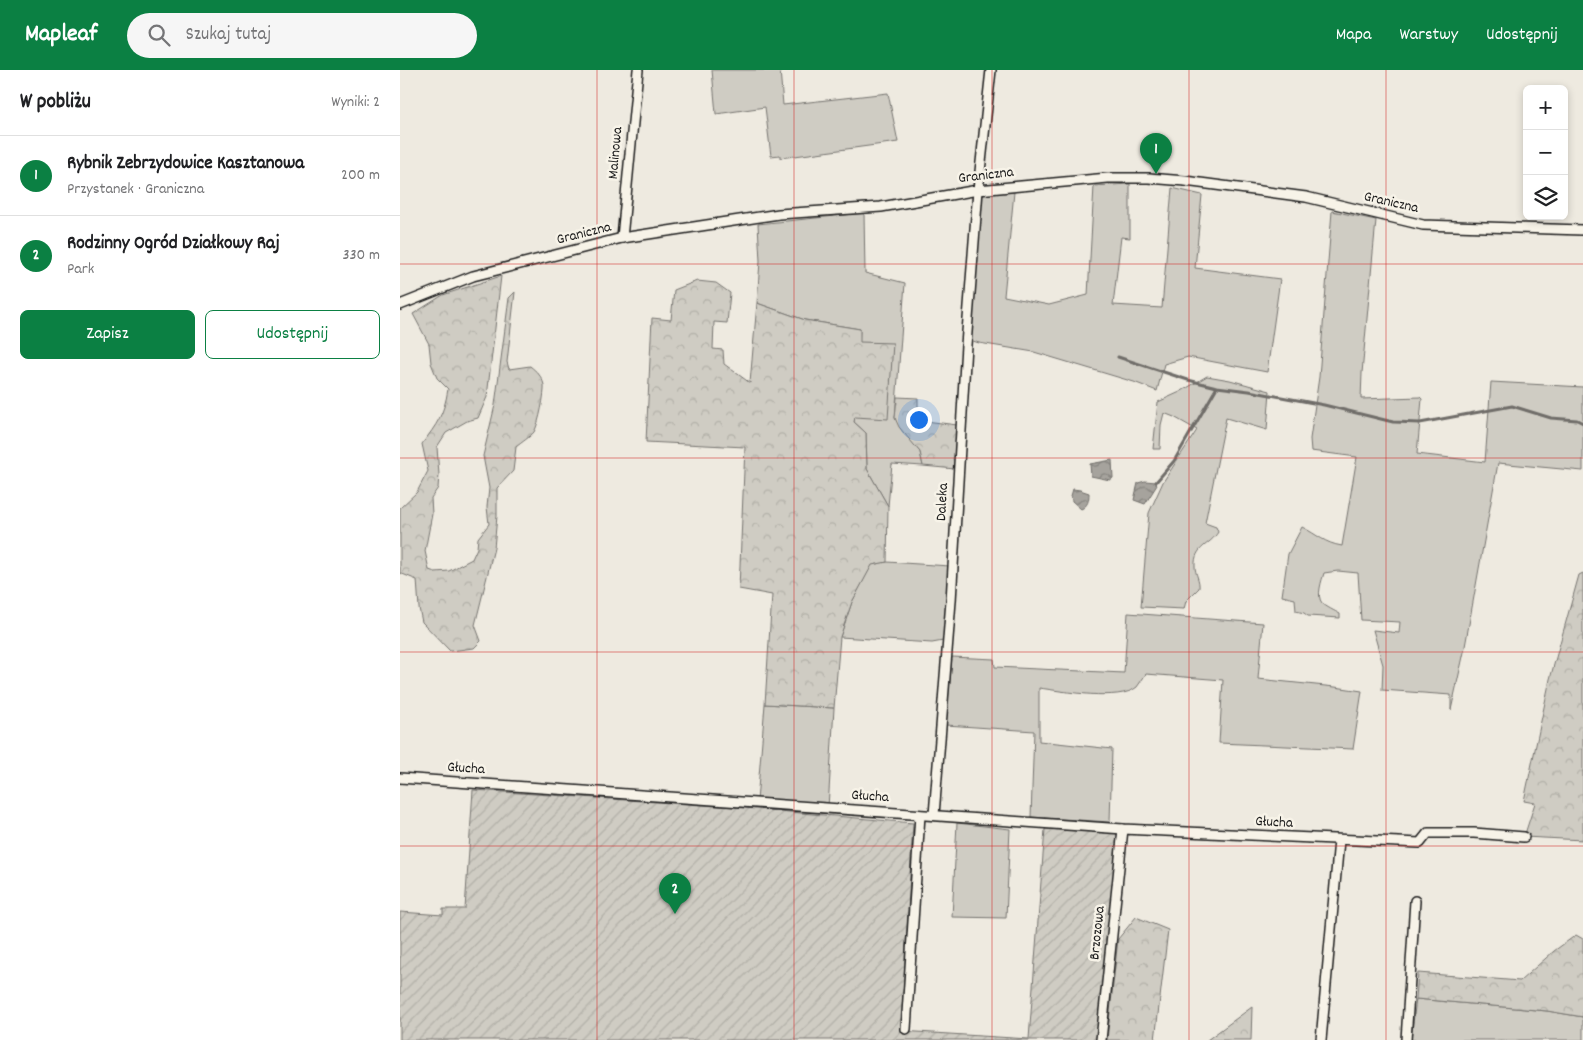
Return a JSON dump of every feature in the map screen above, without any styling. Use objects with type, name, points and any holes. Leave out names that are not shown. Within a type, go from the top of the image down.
[{"type":"street","name":"Malinowa","points":[[622,238],[638,70]]},
{"type":"street","name":"Daleka","points":[[934,815],[951,601],[966,345],[978,190],[992,70]]},
{"type":"street","name":"Graniczna","points":[[400,305],[473,276],[622,238],[779,214],[881,206],[978,190],[1092,179],[1148,178],[1185,181],[1306,197],[1423,225],[1583,230]]},
{"type":"street","name":"Głucha","points":[[400,778],[1122,829],[1420,843],[1428,832],[1524,837]]},
{"type":"street","points":[[906,1029],[920,815]]},
{"type":"street","name":"Brzozowa","points":[[1102,1040],[1122,829]]},
{"type":"street","points":[[1321,1040],[1339,840]]},
{"type":"street","points":[[1406,1040],[1415,901]]},
{"type":"green space","points":[[712,70],[780,70],[783,105],[888,93],[898,142],[780,158],[780,155],[771,156],[765,107],[716,114]]},
{"type":"green space","points":[[1130,184],[1130,238],[1121,237],[1113,305],[1162,308],[1172,188],[1202,195],[1195,268],[1280,279],[1267,372],[1188,357],[1164,364],[1157,391],[1134,382],[1034,352],[970,340],[983,194],[1014,192],[1004,296],[1049,305],[1088,295],[1094,186]]},
{"type":"green space","points":[[1332,211],[1376,220],[1361,399],[1420,397],[1422,399],[1417,454],[1485,462],[1491,382],[1583,387],[1583,471],[1498,463],[1464,652],[1451,710],[1451,695],[1382,690],[1383,665],[1373,630],[1399,633],[1400,622],[1361,620],[1358,573],[1338,571],[1324,573],[1320,588],[1320,600],[1340,614],[1340,618],[1308,616],[1296,611],[1295,599],[1282,596],[1288,554],[1302,527],[1326,541],[1342,546],[1357,457],[1311,451],[1310,439],[1319,377]]},
{"type":"green space","points":[[864,213],[865,273],[905,283],[895,418],[920,452],[923,466],[892,464],[888,506],[867,469],[866,433],[854,422],[860,329],[805,320],[757,303],[760,261],[758,224]]},
{"type":"green space","points":[[501,276],[487,397],[478,418],[467,421],[446,433],[437,447],[438,488],[431,498],[432,514],[425,551],[429,570],[435,572],[449,571],[472,559],[477,548],[478,538],[489,524],[487,507],[489,488],[483,456],[495,405],[509,298],[515,292],[507,362],[509,369],[530,366],[543,382],[544,395],[540,416],[534,432],[516,447],[513,471],[497,488],[494,548],[475,625],[481,641],[474,648],[450,651],[422,622],[417,580],[400,573],[400,508],[417,492],[428,471],[422,444],[439,419],[448,389],[437,378],[431,363],[429,344],[413,314],[443,295]]},
{"type":"green space","points":[[697,281],[716,283],[730,293],[727,323],[714,322],[713,349],[723,350],[724,364],[750,383],[757,303],[805,320],[860,329],[860,342],[893,343],[888,419],[855,417],[854,422],[866,433],[867,469],[888,506],[887,562],[872,565],[852,602],[840,637],[834,708],[765,704],[772,595],[739,589],[745,447],[646,442],[652,318],[671,320],[674,290]]},
{"type":"green space","points":[[1207,376],[1270,391],[1267,430],[1226,418],[1205,523],[1216,527],[1218,532],[1200,550],[1195,559],[1199,588],[1186,601],[1184,609],[1141,607],[1149,513],[1163,482],[1197,430],[1164,413],[1161,425],[1160,449],[1153,449],[1158,402]]},
{"type":"green space","points":[[897,397],[918,398],[918,420],[957,425],[955,469],[923,466],[920,452],[899,427],[895,418]]},
{"type":"green space","points":[[887,562],[950,566],[943,641],[932,643],[840,637],[852,602],[872,564]]},
{"type":"green space","points":[[1583,573],[1583,840],[1524,837],[1535,803],[1524,801],[1550,679],[1579,575]]},
{"type":"green space","points":[[1128,613],[1263,623],[1258,679],[1362,691],[1353,749],[1219,743],[1223,680],[1146,674],[1137,687],[1118,694],[1105,695],[1039,688],[1039,741],[1112,749],[1110,822],[1031,817],[1034,731],[946,725],[952,657],[994,659],[995,667],[1124,673]]},
{"type":"green space","points":[[765,704],[834,708],[828,808],[757,801]]},
{"type":"green space","points":[[473,790],[733,807],[913,823],[901,1031],[1029,1039],[1045,829],[1119,833],[1099,1040],[400,1040],[400,912],[443,915],[443,909],[465,909]]},
{"type":"green space","points":[[957,823],[1010,829],[1006,918],[952,917]]},
{"type":"green space","points":[[1136,917],[1168,930],[1155,1040],[1107,1040],[1118,939]]},
{"type":"green space","points":[[1576,935],[1583,939],[1583,1017],[1547,1011],[1416,999],[1418,973],[1520,981],[1554,951]]},
{"type":"green space","points":[[1416,999],[1547,1011],[1583,1017],[1583,1040],[1411,1040]]},
{"type":"green space","points":[[1252,1007],[1251,1040],[1207,1040]]},
{"type":"water","points":[[1112,460],[1113,478],[1110,480],[1091,476],[1090,464]]},
{"type":"water","points":[[1145,481],[1156,482],[1157,485],[1145,504],[1134,500],[1138,483]]},
{"type":"water","points":[[1073,489],[1089,493],[1088,502],[1081,509],[1072,501]]},
{"type":"waterway","points":[[1118,357],[1188,380],[1217,387],[1324,405],[1393,422],[1420,423],[1512,406],[1551,418],[1577,420],[1583,423]]},
{"type":"waterway","points":[[1156,482],[1174,461],[1217,387]]},
{"type":"place","name":"Rybnik Zebrzydowice Kasztanowa","points":[[1156,174]]},
{"type":"place","name":"Rodzinny Ogród Działkowy Raj","points":[[675,914]]}]
